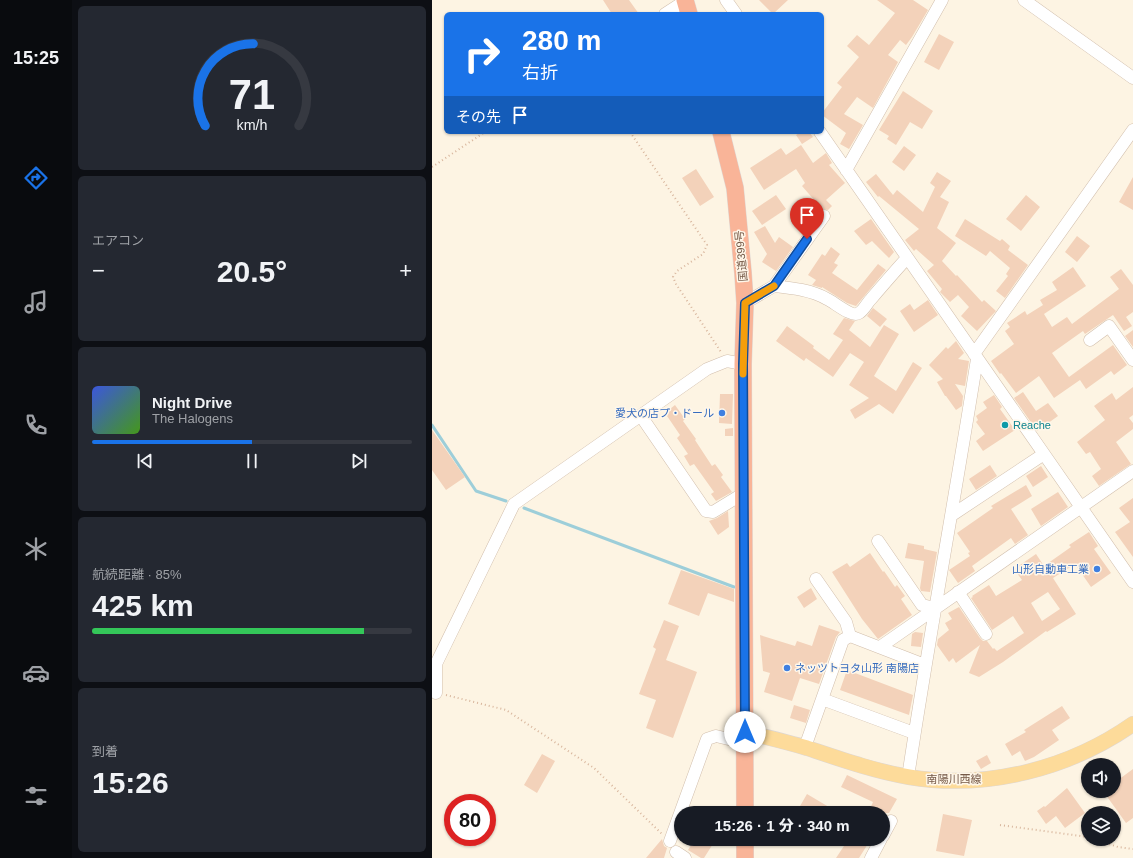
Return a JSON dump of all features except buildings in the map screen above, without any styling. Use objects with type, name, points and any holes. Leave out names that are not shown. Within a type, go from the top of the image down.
[{"type":"highway","name":"国道399号","points":[[721,134],[734,188],[745,303],[735,362],[744,492],[745,806]]},
{"type":"highway","points":[[745,846],[745,858]]},
{"type":"main road","name":"南陽川西線","points":[[745,737],[805,747],[868,768],[908,777],[937,781],[962,781],[1017,774],[1050,765],[1077,755],[1102,743],[1133,724]]},
{"type":"street","points":[[846,170],[942,0]]},
{"type":"street","points":[[1024,0],[1133,78]]},
{"type":"street","points":[[670,12],[687,5]]},
{"type":"street","points":[[908,777],[925,665],[952,515],[976,356],[1133,130]]},
{"type":"street","points":[[821,134],[1133,582]]},
{"type":"street","points":[[745,303],[774,286],[824,216]]},
{"type":"street","points":[[774,286],[815,293],[856,315],[860,313],[868,302],[908,258]]},
{"type":"street","points":[[1090,340],[1109,326],[1133,360]]},
{"type":"street","points":[[436,693],[436,664],[514,504],[707,369],[735,362]]},
{"type":"street","points":[[641,416],[706,511],[713,512],[744,492]]},
{"type":"street","points":[[952,515],[1044,454]]},
{"type":"street","points":[[880,647],[1133,471]]},
{"type":"street","points":[[878,541],[922,605],[935,608]]},
{"type":"street","points":[[816,579],[846,622],[850,636]]},
{"type":"street","points":[[958,592],[986,634]]},
{"type":"street","points":[[805,747],[842,640],[850,636],[925,665]]},
{"type":"street","points":[[822,699],[914,733]]},
{"type":"street","points":[[670,841],[707,739],[716,736],[745,737]]},
{"type":"street","points":[[871,858],[877,846]]},
{"type":"path","points":[[432,167],[482,134]]},
{"type":"path","points":[[631,134],[707,245],[703,254],[677,271],[673,277],[676,284],[735,362]]},
{"type":"path","points":[[436,693],[506,710],[594,768],[670,841]]},
{"type":"path","points":[[1000,825],[1081,836]]},
{"type":"path","points":[[1115,846],[1133,849]]},
{"type":"waterway","points":[[432,425],[476,491],[506,501]]},
{"type":"waterway","points":[[524,508],[734,587]]},
{"type":"slow traffic","points":[[743,374],[745,303],[774,286]]},
{"type":"place","name":"愛犬の店プ・ドール","points":[[722,413]]},
{"type":"place","name":"Reache","points":[[1005,425]]},
{"type":"place","name":"山形自動車工業","points":[[1097,569]]},
{"type":"place","name":"ネッツトヨタ山形 南陽店","points":[[787,668]]},
{"type":"route","points":[[745,732],[743,364],[745,303],[774,286],[807,239]]}]
